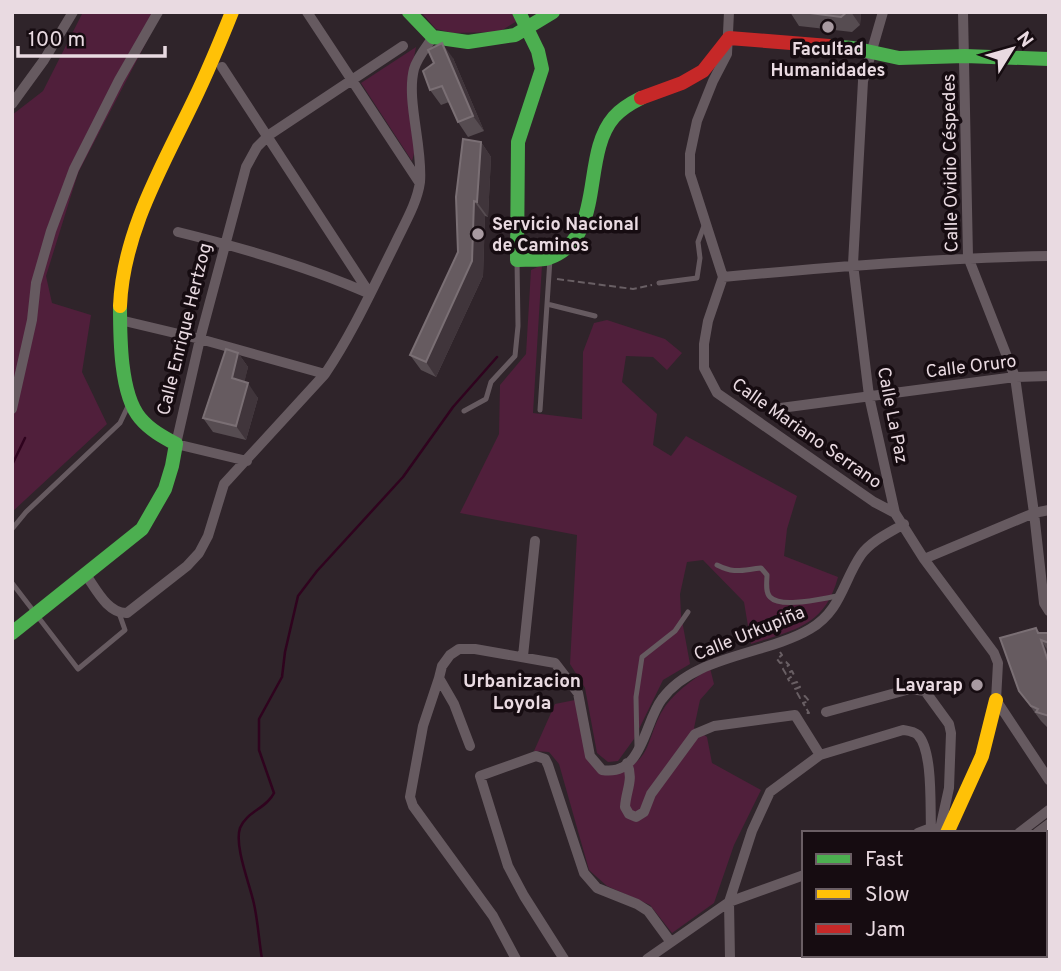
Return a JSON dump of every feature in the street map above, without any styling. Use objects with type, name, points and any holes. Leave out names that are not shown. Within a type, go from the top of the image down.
[{"type":"street","points":[[12,104],[44,61],[73,12]]},
{"type":"street","points":[[12,409],[33,320],[36,283],[51,231],[74,169],[119,80],[158,12]]},
{"type":"street","points":[[232,12],[140,214],[121,289],[120,320],[126,390],[134,411],[149,428],[176,444],[247,461]]},
{"type":"street","points":[[307,12],[420,184]]},
{"type":"street","points":[[409,12],[433,37],[468,42],[515,35],[554,12]]},
{"type":"street","points":[[519,12],[538,51],[542,69],[518,142],[517,260],[550,258],[565,250],[580,229],[588,210],[603,136],[613,118],[632,102],[703,71],[729,38]]},
{"type":"street","points":[[729,12],[727,54],[697,121],[690,154],[690,174],[723,278],[853,264],[968,257],[1049,256]]},
{"type":"street","name":"Calle La Paz","points":[[883,12],[863,81],[853,264],[869,396],[895,513],[923,559],[994,653],[998,663],[996,700]]},
{"type":"street","name":"Calle Ovidio Céspedes","points":[[963,12],[968,257],[1015,377],[1044,604],[1049,611]]},
{"type":"street","points":[[86,575],[111,609],[127,613],[187,566],[199,553],[208,536],[224,484],[325,374],[355,327],[411,209],[420,184],[420,151],[414,118],[414,69],[433,37]]},
{"type":"street","points":[[729,38],[853,48],[899,58],[965,56],[1049,59]]},
{"type":"street","name":"Calle Enrique Hertzog","points":[[12,633],[142,529],[155,511],[175,456],[200,339],[246,167],[257,147],[269,135],[403,46]]},
{"type":"street","points":[[222,67],[269,135],[370,294]]},
{"type":"street","points":[[178,232],[341,281],[370,294]]},
{"type":"street","name":"Calle Mariano Serrano","points":[[723,278],[708,321],[704,344],[704,368],[717,393],[863,494],[895,513]]},
{"type":"street","points":[[120,320],[325,374]]},
{"type":"street","name":"Calle Oruro","points":[[773,409],[1015,377],[1049,376]]},
{"type":"street","points":[[923,559],[1034,513],[1049,510]]},
{"type":"street","name":"Calle Urkupiña","points":[[627,764],[638,753],[661,699],[675,686],[712,663],[775,645],[818,624],[829,614],[841,595],[860,557],[868,548],[904,524]]},
{"type":"street","points":[[523,656],[535,541]]},
{"type":"street","points":[[516,959],[494,916],[441,847],[413,806],[410,797],[423,726],[442,666],[450,655],[459,649],[475,649],[555,663],[578,693],[590,756],[602,770],[612,772],[627,764],[630,787],[625,807],[629,814],[640,816],[651,794],[695,734],[714,726],[795,715],[820,755]]},
{"type":"street","points":[[439,678],[454,704],[470,746]]},
{"type":"street","points":[[826,712],[910,689],[925,691],[949,724],[951,733],[949,788],[942,831]]},
{"type":"street","points":[[996,700],[1049,780]]},
{"type":"street","points":[[942,831],[982,756],[996,700]]},
{"type":"street","points":[[730,959],[729,902],[752,831],[770,792],[820,755],[902,730],[913,732],[920,738],[927,757],[942,831]]},
{"type":"street","points":[[564,959],[524,897],[508,866],[480,776],[536,756],[545,759],[548,765],[584,873],[590,883],[648,911],[670,941]]},
{"type":"street","points":[[1022,831],[1049,810]]},
{"type":"street","points":[[647,959],[729,902],[802,875]]},
{"type":"lane","points":[[660,284],[696,278],[700,258],[698,242],[705,223]]},
{"type":"lane","points":[[540,410],[550,258]]},
{"type":"lane","points":[[464,411],[486,399],[491,382],[515,356],[518,326],[517,260]]},
{"type":"lane","points":[[547,304],[595,316]]},
{"type":"lane","points":[[12,529],[26,512],[120,423],[130,401]]},
{"type":"lane","points":[[717,565],[740,572],[761,568],[767,575],[768,593],[779,602],[841,595]]},
{"type":"lane","points":[[12,583],[78,669],[125,630],[119,613]]},
{"type":"lane","points":[[638,753],[636,697],[642,657],[675,631],[688,612]]},
{"type":"path","points":[[548,278],[632,289],[660,284]]},
{"type":"path","points":[[775,645],[782,655],[777,659],[780,663],[786,662],[789,665],[783,668],[786,674],[792,671],[794,675],[788,679],[791,684],[797,682],[800,687],[795,690],[800,698],[805,696],[808,701],[803,703],[809,713],[795,715]]},
{"type":"shaded area","points":[[83,12],[162,12],[78,173],[46,276],[52,303],[91,315],[82,372],[107,424],[12,512],[12,115],[43,91]]},
{"type":"shaded area","points":[[421,12],[511,12],[517,21],[499,32],[453,33],[436,29]]},
{"type":"shaded area","points":[[416,47],[411,72],[415,150],[412,161],[361,83]]},
{"type":"shaded area","points":[[542,265],[533,413],[582,419],[583,352],[594,323],[607,320],[665,339],[682,353],[667,370],[653,357],[626,356],[622,382],[657,414],[653,445],[671,456],[686,436],[797,496],[787,529],[784,556],[838,577],[825,606],[806,624],[751,644],[744,602],[703,560],[687,562],[680,594],[690,664],[663,680],[634,739],[618,761],[608,762],[597,753],[585,688],[570,664],[577,535],[460,513],[499,434],[500,385],[526,354],[531,270]]},
{"type":"shaded area","points":[[710,668],[714,684],[700,700],[694,728],[707,737],[712,763],[761,790],[734,845],[714,903],[672,933],[650,905],[607,886],[589,870],[559,764],[549,752],[534,751],[555,704],[575,700],[586,753],[612,773],[625,769],[641,758],[661,713],[671,699]]},
{"type":"building","points":[[802,12],[847,12],[841,17]]},
{"type":"building","points":[[442,43],[473,116],[458,122],[442,86],[430,90],[423,71],[434,63],[428,50]]},
{"type":"building","points":[[463,139],[481,142],[477,202],[474,201],[472,261],[426,362],[410,355],[458,252],[456,197]]},
{"type":"building","points":[[226,349],[238,353],[232,378],[248,383],[236,426],[203,418]]},
{"type":"building","points":[[1036,628],[1038,633],[1049,633],[1049,643],[1041,640],[1049,664],[1049,716],[1036,712],[1038,709],[1031,706],[1019,691],[1000,638]]},
{"type":"waterway","points":[[262,959],[239,836],[243,823],[267,803],[274,793],[259,750],[259,719],[282,677],[298,596],[317,571],[403,477],[453,407],[497,357]]},
{"type":"waterway","points":[[12,465],[25,438]]},
{"type":"traffic: fast","points":[[409,12],[433,37],[468,42],[515,35],[553,12]]},
{"type":"traffic: fast","points":[[519,12],[538,51],[542,69],[518,142],[517,260],[549,258],[567,248],[579,233],[586,214],[604,133],[617,114],[641,98]]},
{"type":"traffic: fast","points":[[829,46],[899,58],[965,56],[1049,59]]},
{"type":"traffic: fast","points":[[12,633],[142,529],[165,489],[176,444],[148,426],[133,408],[122,365],[120,306]]},
{"type":"traffic: slow","points":[[120,306],[128,252],[146,200],[232,12]]},
{"type":"traffic: slow","points":[[948,831],[982,756],[996,700]]},
{"type":"traffic: jam","points":[[641,98],[682,83],[703,71],[729,38],[829,46]]},
{"type":"place","name":"Facultad Humanidades","points":[[828,27]]},
{"type":"place","name":"Servicio Nacional de Caminos","points":[[478,234]]},
{"type":"place","name":"Lavarap","points":[[977,685]]},
{"type":"district","name":"Urbanizacion Loyola","points":[[522,691]]}]
